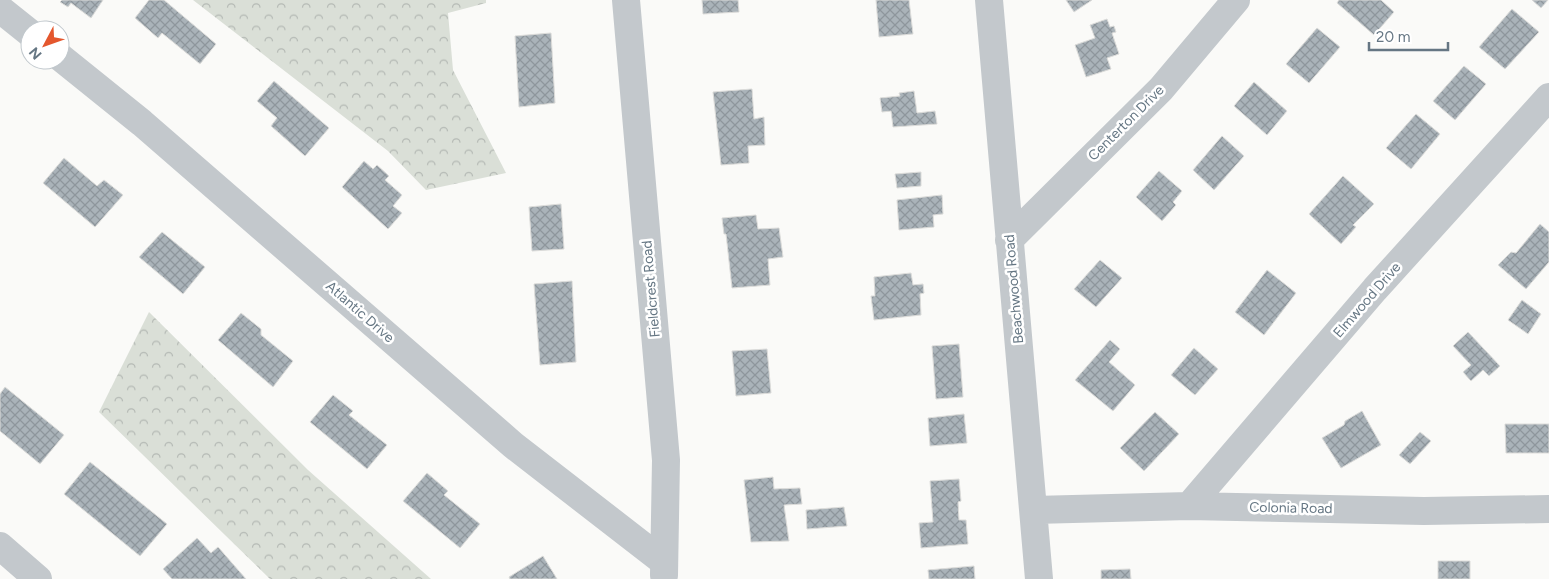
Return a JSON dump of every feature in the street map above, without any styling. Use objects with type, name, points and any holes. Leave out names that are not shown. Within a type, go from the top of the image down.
[{"type":"street","name":"Fieldcrest Road","points":[[626,0],[666,460],[664,571]]},
{"type":"street","name":"Beachwood Road","points":[[989,0],[1039,579]]},
{"type":"street","name":"Centerton Drive","points":[[1010,240],[1161,88],[1236,0]]},
{"type":"street","points":[[0,9],[20,25]]},
{"type":"street","name":"Atlantic Drive","points":[[70,65],[142,123],[513,445],[664,571]]},
{"type":"street","name":"Elmwood Drive","points":[[1189,506],[1375,289],[1549,97]]},
{"type":"street","name":"Colonia Road","points":[[1034,510],[1189,506],[1424,511],[1549,508]]},
{"type":"street","points":[[0,546],[38,579]]},
{"type":"green space","points":[[193,0],[486,0],[486,3],[448,13],[453,70],[506,173],[426,190],[388,151]]},
{"type":"green space","points":[[149,312],[308,470],[431,579],[270,579],[99,412]]},
{"type":"building","points":[[62,0],[103,0],[91,18],[71,3],[68,7],[60,2]]},
{"type":"building","points":[[149,0],[164,0],[216,44],[200,64],[162,33],[158,38],[135,18]]},
{"type":"building","points":[[702,0],[738,0],[739,12],[703,14]]},
{"type":"building","points":[[876,0],[909,0],[913,34],[879,37]]},
{"type":"building","points":[[1066,0],[1092,0],[1074,12]]},
{"type":"building","points":[[1339,0],[1381,0],[1394,12],[1374,35],[1337,3]]},
{"type":"building","points":[[1532,0],[1548,0],[1541,8]]},
{"type":"building","points":[[1512,9],[1539,32],[1505,69],[1479,47]]},
{"type":"building","points":[[1107,19],[1110,27],[1114,26],[1116,32],[1112,33],[1119,54],[1107,58],[1111,69],[1086,77],[1075,45],[1095,38],[1090,25]]},
{"type":"building","points":[[1317,28],[1340,47],[1309,83],[1286,64]]},
{"type":"building","points":[[551,33],[555,103],[519,107],[515,36]]},
{"type":"building","points":[[1464,66],[1486,84],[1455,120],[1433,101]]},
{"type":"building","points":[[274,81],[329,128],[305,156],[271,126],[277,118],[257,101]]},
{"type":"building","points":[[1254,82],[1287,111],[1267,135],[1234,106]]},
{"type":"building","points":[[752,89],[754,119],[764,117],[765,145],[748,146],[749,163],[721,165],[713,92]]},
{"type":"building","points":[[914,91],[917,113],[935,111],[937,124],[893,127],[891,111],[882,112],[880,98],[900,96],[899,93]]},
{"type":"building","points":[[1416,114],[1440,134],[1411,169],[1386,148]]},
{"type":"building","points":[[1222,136],[1244,156],[1214,190],[1193,170]]},
{"type":"building","points":[[64,158],[97,186],[104,180],[123,195],[95,227],[43,183]]},
{"type":"building","points":[[364,161],[373,169],[377,165],[389,176],[385,180],[402,195],[393,206],[402,213],[388,229],[342,187]]},
{"type":"building","points":[[1159,171],[1182,191],[1173,202],[1176,205],[1162,221],[1136,197]]},
{"type":"building","points":[[921,172],[921,186],[897,188],[895,174]]},
{"type":"building","points":[[1343,176],[1374,204],[1353,225],[1356,227],[1341,244],[1309,214]]},
{"type":"building","points":[[942,195],[943,214],[933,215],[934,227],[899,230],[897,200]]},
{"type":"building","points":[[561,204],[564,249],[532,251],[529,207]]},
{"type":"building","points":[[756,215],[758,229],[779,228],[783,257],[768,259],[770,285],[732,288],[726,234],[724,234],[722,218]]},
{"type":"building","points":[[1540,224],[1549,232],[1549,262],[1526,289],[1498,265],[1511,252],[1516,253]]},
{"type":"building","points":[[162,232],[205,267],[183,294],[139,257]]},
{"type":"building","points":[[1100,260],[1122,278],[1096,307],[1074,289]]},
{"type":"building","points":[[1267,270],[1296,293],[1264,335],[1235,312]]},
{"type":"building","points":[[911,273],[913,285],[923,284],[924,293],[920,294],[921,315],[874,320],[871,296],[875,296],[874,277]]},
{"type":"building","points":[[572,281],[576,362],[540,365],[534,284]]},
{"type":"building","points":[[1522,300],[1541,314],[1528,334],[1508,320]]},
{"type":"building","points":[[241,313],[261,329],[261,335],[293,361],[273,387],[218,340]]},
{"type":"building","points":[[1468,332],[1500,366],[1489,376],[1483,370],[1471,381],[1463,372],[1471,365],[1453,346]]},
{"type":"building","points":[[1110,340],[1120,349],[1109,362],[1135,385],[1113,411],[1075,380]]},
{"type":"building","points":[[959,344],[963,397],[936,399],[932,346]]},
{"type":"building","points":[[1194,348],[1218,369],[1195,395],[1171,375]]},
{"type":"building","points":[[767,349],[771,393],[736,396],[732,351]]},
{"type":"building","points":[[5,387],[64,435],[40,464],[0,431],[0,394]]},
{"type":"building","points":[[333,395],[353,411],[349,415],[387,445],[367,469],[310,422]]},
{"type":"building","points":[[1362,411],[1381,445],[1341,468],[1322,438],[1344,425],[1345,421]]},
{"type":"building","points":[[1155,412],[1179,434],[1144,471],[1120,448]]},
{"type":"building","points":[[964,414],[967,443],[930,446],[928,418]]},
{"type":"building","points":[[1505,424],[1549,424],[1549,453],[1506,453]]},
{"type":"building","points":[[1420,432],[1431,441],[1410,464],[1399,455]]},
{"type":"building","points":[[90,462],[167,524],[140,556],[64,494]]},
{"type":"building","points":[[427,473],[448,491],[444,495],[480,524],[460,548],[403,501]]},
{"type":"building","points":[[773,477],[774,489],[800,488],[802,504],[784,505],[789,541],[751,542],[744,480]]},
{"type":"building","points":[[959,479],[961,501],[958,502],[959,520],[966,520],[968,544],[921,548],[919,523],[933,522],[930,481]]},
{"type":"building","points":[[844,507],[847,526],[807,529],[806,510]]},
{"type":"building","points":[[197,538],[211,553],[218,547],[246,579],[172,579],[163,569]]},
{"type":"building","points":[[543,556],[557,579],[510,579],[509,577]]},
{"type":"building","points":[[1438,561],[1470,561],[1470,579],[1438,579]]},
{"type":"building","points":[[974,566],[975,579],[929,579],[928,570]]},
{"type":"building","points":[[1130,569],[1131,579],[1101,579],[1101,570]]}]
